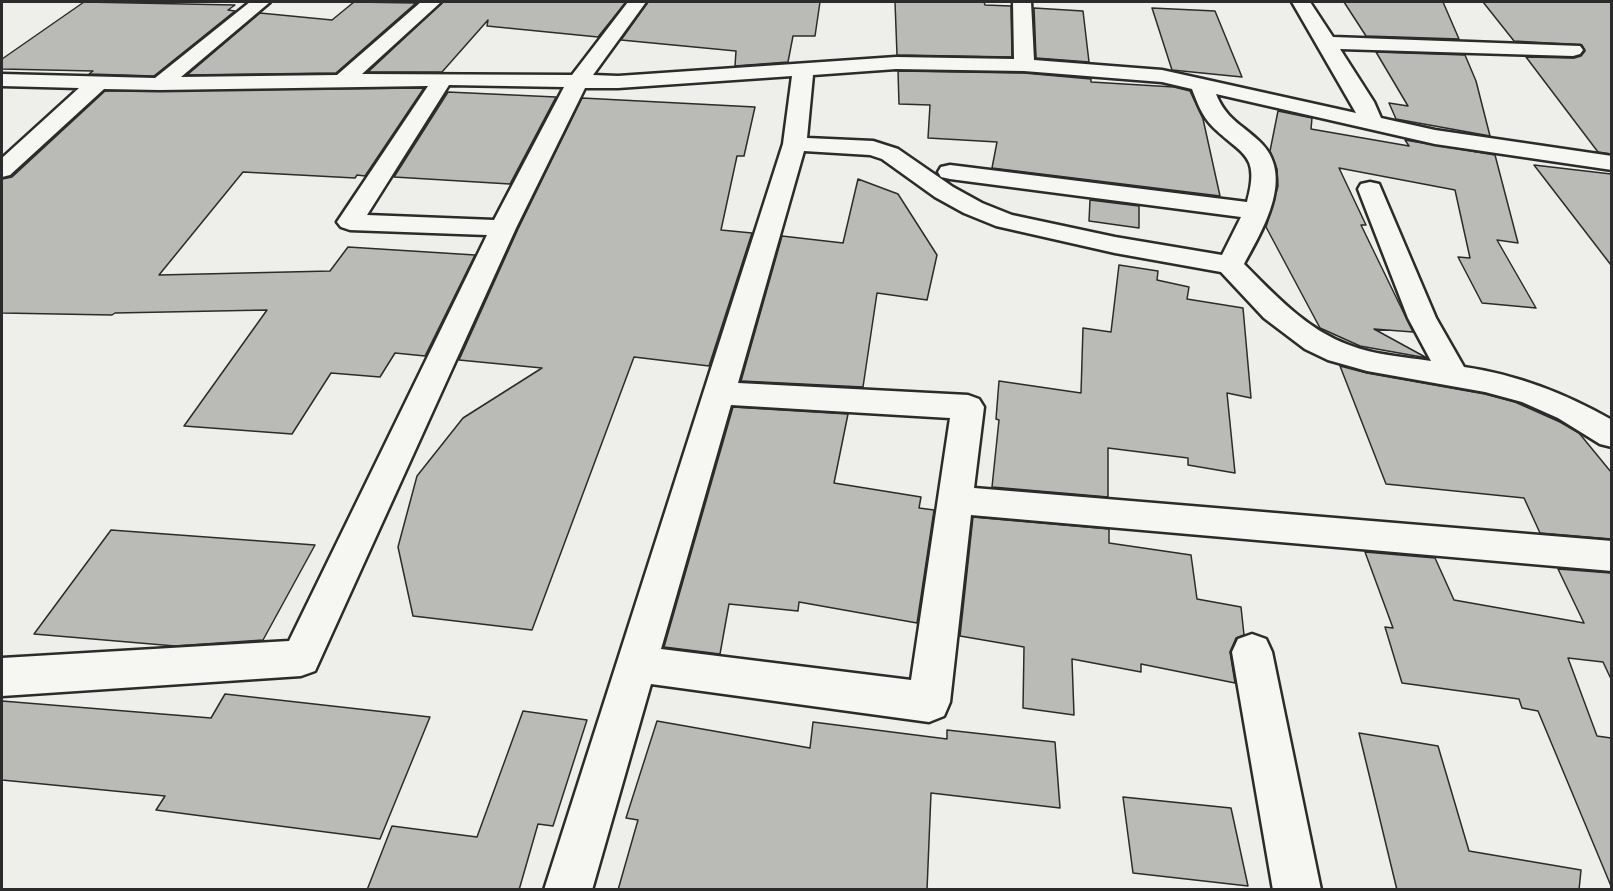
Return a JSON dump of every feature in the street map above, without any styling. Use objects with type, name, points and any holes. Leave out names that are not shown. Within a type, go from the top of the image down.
[{"type":"street","points":[[160,84],[261,2]]},
{"type":"street","points":[[343,80],[432,2]]},
{"type":"street","points":[[2,676],[302,658],[502,228],[578,83],[637,2]]},
{"type":"street","points":[[1022,2],[1024,65]]},
{"type":"street","points":[[1300,2],[1363,102],[1372,124]]},
{"type":"street","points":[[1326,43],[1573,50]]},
{"type":"street","points":[[2,80],[160,84],[443,79],[578,83],[679,80],[896,63],[1024,65],[1153,75],[1372,124],[1502,148],[1611,163]]},
{"type":"street","points":[[568,890],[795,144],[803,69]]},
{"type":"street","points":[[443,79],[350,222],[502,228]]},
{"type":"street","points":[[2,170],[99,82]]},
{"type":"street","points":[[1201,84],[1218,119],[1245,140],[1257,153],[1262,165],[1263,189],[1249,229],[1230,265]]},
{"type":"street","points":[[795,144],[873,148],[890,154],[944,192],[973,208],[1005,221],[1115,245],[1230,265],[1274,311],[1315,342],[1339,353],[1367,361],[1454,376],[1532,393],[1569,410],[1611,435]]},
{"type":"street","points":[[950,172],[1255,211]]},
{"type":"street","points":[[1370,189],[1422,318],[1454,376]]},
{"type":"street","points":[[637,664],[929,702],[968,408],[719,393]]},
{"type":"street","points":[[956,500],[1611,556]]},
{"type":"street","points":[[1252,652],[1297,890]]},
{"type":"building","points":[[84,2],[235,5],[228,10],[235,11],[154,76],[89,74],[93,71],[2,69],[2,59]]},
{"type":"building","points":[[354,2],[416,3],[336,73],[187,75],[260,13],[332,20]]},
{"type":"building","points":[[443,2],[626,2],[598,37],[487,26],[488,20],[442,72],[368,72]]},
{"type":"building","points":[[648,2],[820,2],[815,36],[793,36],[788,62],[735,66],[736,51],[621,40]]},
{"type":"building","points":[[895,2],[984,2],[985,5],[1011,6],[1012,57],[897,55]]},
{"type":"building","points":[[1344,2],[1443,2],[1459,39],[1366,36]]},
{"type":"building","points":[[1483,2],[1611,2],[1611,154],[1598,152],[1526,57],[1574,58],[1581,56],[1585,51],[1582,45],[1514,41]]},
{"type":"building","points":[[1034,8],[1083,11],[1089,62],[1036,58]]},
{"type":"building","points":[[1152,8],[1215,11],[1242,77],[1172,70]]},
{"type":"building","points":[[1376,52],[1465,55],[1476,81],[1490,136],[1396,119],[1389,103],[1408,106]]},
{"type":"building","points":[[898,71],[1024,73],[1091,79],[1091,82],[1174,87],[1190,91],[1203,119],[1220,196],[992,168],[997,142],[928,138],[930,105],[899,104]]},
{"type":"building","points":[[424,88],[365,176],[357,175],[355,178],[243,172],[159,275],[330,271],[348,247],[475,255],[425,356],[395,353],[380,377],[331,373],[292,434],[184,426],[267,310],[115,313],[112,315],[2,313],[2,179],[12,177],[105,91]]},
{"type":"building","points":[[448,92],[556,97],[510,184],[394,177]]},
{"type":"building","points":[[582,98],[755,107],[744,156],[737,156],[721,230],[752,233],[709,366],[634,357],[532,630],[413,616],[398,547],[417,476],[463,418],[542,368],[459,360],[518,229]]},
{"type":"building","points":[[1278,111],[1312,118],[1311,129],[1409,146],[1405,140],[1495,155],[1518,243],[1497,240],[1536,308],[1482,303],[1458,257],[1470,258],[1455,190],[1339,168],[1366,225],[1361,225],[1413,332],[1374,329],[1427,358],[1360,346],[1320,328],[1266,227],[1278,186],[1277,169],[1270,151]]},
{"type":"building","points":[[1534,165],[1611,174],[1611,265]]},
{"type":"building","points":[[858,179],[898,194],[937,255],[927,300],[877,293],[863,387],[741,381],[782,236],[843,243]]},
{"type":"building","points":[[1090,200],[1139,206],[1139,228],[1089,221]]},
{"type":"building","points":[[1119,265],[1158,271],[1157,280],[1189,287],[1187,299],[1243,308],[1251,398],[1227,393],[1235,473],[1188,465],[1188,458],[1108,448],[1108,497],[992,487],[999,420],[996,419],[999,381],[1081,393],[1083,328],[1111,332]]},
{"type":"building","points":[[1340,366],[1515,402],[1579,433],[1611,472],[1611,539],[1540,533],[1524,498],[1386,484]]},
{"type":"building","points":[[733,407],[848,414],[834,483],[921,497],[919,508],[934,510],[917,623],[799,602],[798,611],[729,604],[720,654],[664,647]]},
{"type":"building","points":[[973,517],[1109,529],[1109,543],[1191,555],[1197,599],[1241,607],[1244,635],[1236,638],[1230,652],[1235,683],[1141,664],[1141,672],[1072,659],[1074,715],[1023,708],[1024,647],[960,636]]},
{"type":"building","points":[[111,530],[315,545],[263,640],[175,646],[34,634]]},
{"type":"building","points":[[1365,552],[1435,558],[1454,600],[1584,623],[1558,569],[1611,573],[1611,679],[1603,662],[1568,658],[1597,736],[1611,738],[1611,886],[1538,711],[1522,708],[1519,699],[1402,683],[1385,627],[1393,628]]},
{"type":"building","points":[[225,694],[430,717],[380,839],[156,810],[165,796],[2,780],[2,701],[211,718]]},
{"type":"building","points":[[523,711],[587,720],[553,826],[538,824],[519,890],[367,890],[392,826],[477,837]]},
{"type":"building","points":[[657,721],[810,748],[813,722],[947,739],[947,730],[1055,742],[1060,808],[931,793],[927,890],[618,890],[638,820],[626,818]]},
{"type":"building","points":[[1359,733],[1438,746],[1469,851],[1581,870],[1579,890],[1397,890]]},
{"type":"building","points":[[1123,797],[1231,808],[1248,886],[1133,873]]}]
